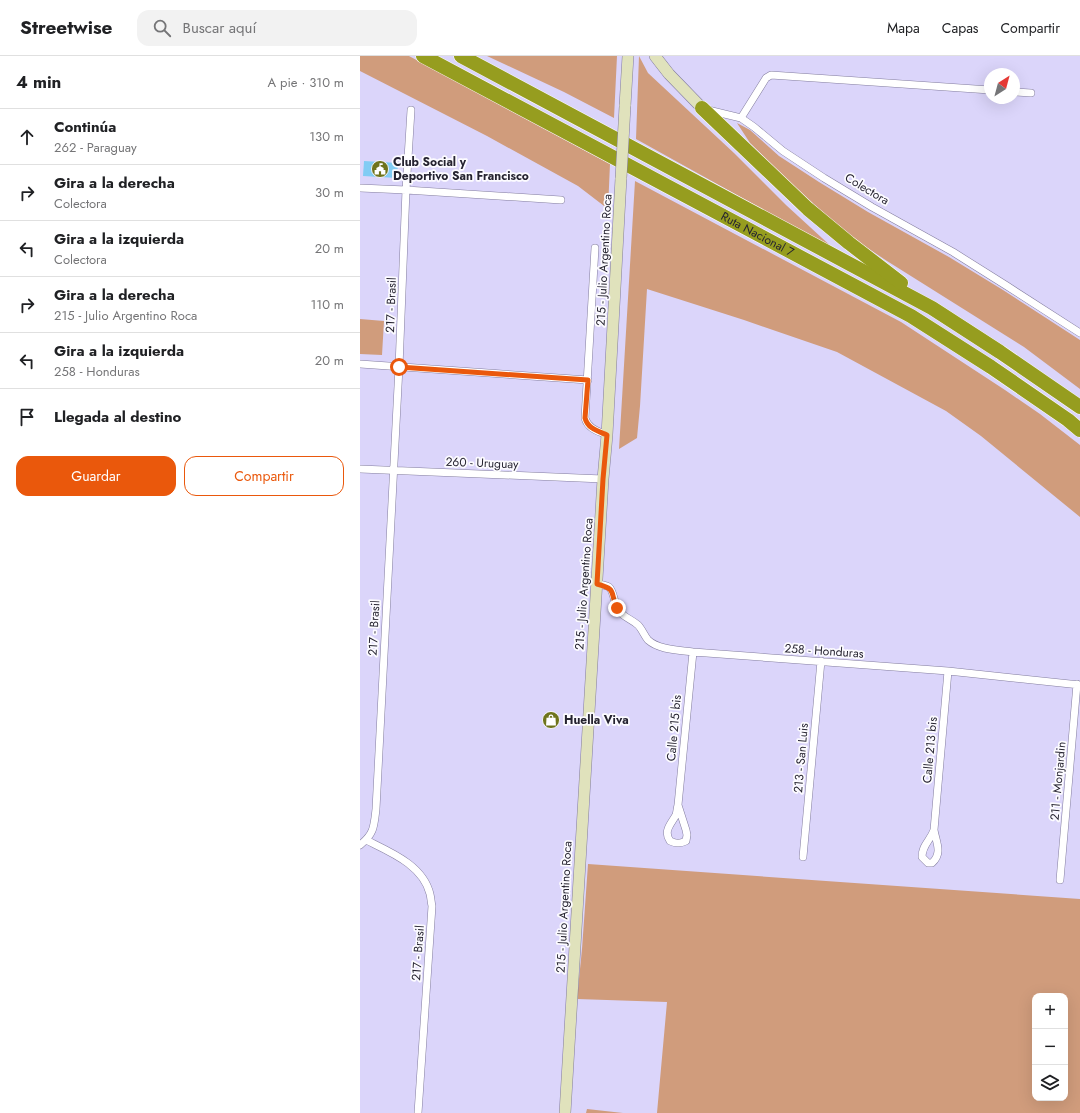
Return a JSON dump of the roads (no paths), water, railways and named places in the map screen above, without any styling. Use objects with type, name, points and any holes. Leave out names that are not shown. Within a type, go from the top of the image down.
[{"type":"highway","name":"Ruta Nacional 7","points":[[424,56],[911,316],[991,367],[1068,420],[1080,430]]},
{"type":"highway","name":"Ruta Nacional 7","points":[[461,56],[932,308],[1000,352],[1080,407]]},
{"type":"highway","points":[[702,108],[808,209],[932,308]]},
{"type":"street","name":"215 - Julio Argentino Roca","points":[[565,1113],[603,479],[607,435],[628,56]]},
{"type":"street","points":[[655,56],[668,74],[702,108]]},
{"type":"street","points":[[741,118],[766,78],[771,75],[984,90]]},
{"type":"street","points":[[1020,92],[1031,93]]},
{"type":"street","name":"Colectora","points":[[702,108],[741,118],[783,151],[824,178],[872,207],[960,256],[1080,332]]},
{"type":"street","name":"217 - Brasil","points":[[412,110],[406,190],[399,367],[376,809],[374,829],[366,840],[406,861],[417,871],[430,893],[432,906],[418,1113]]},
{"type":"street","points":[[360,188],[561,200]]},
{"type":"street","points":[[595,248],[585,418],[587,424],[593,429],[607,435]]},
{"type":"street","points":[[360,364],[588,380]]},
{"type":"street","name":"260 - Uruguay","points":[[360,469],[603,479]]},
{"type":"street","name":"258 - Honduras","points":[[597,584],[609,587],[612,591],[614,602],[622,615],[636,623],[648,639],[656,645],[692,652],[821,661],[1079,685]]},
{"type":"street","name":"Calle 215 bis","points":[[678,805],[687,835],[686,841],[681,844],[674,844],[670,841],[666,833],[676,814],[678,805],[692,652]]},
{"type":"street","name":"213 - San Luis","points":[[802,857],[821,661]]},
{"type":"street","name":"Calle 213 bis","points":[[934,830],[948,672]]},
{"type":"street","name":"211 - Monjardin","points":[[1060,880],[1079,685]]},
{"type":"street","points":[[360,846],[366,840]]},
{"type":"place","name":"Club Social y Deportivo San Francisco","points":[[380,169]]},
{"type":"place","name":"Huella Viva","points":[[551,720]]}]
